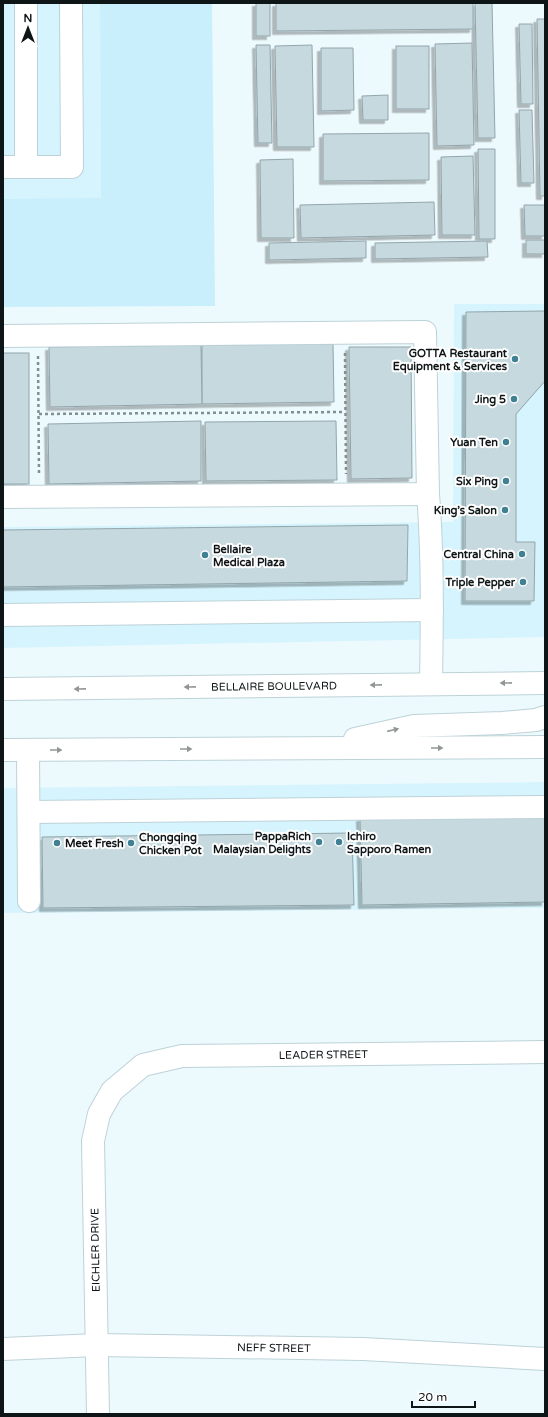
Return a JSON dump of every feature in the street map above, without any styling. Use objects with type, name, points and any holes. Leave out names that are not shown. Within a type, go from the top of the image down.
[{"type":"main road","points":[[26,3],[26,166]]},
{"type":"main road","points":[[3,167],[72,166],[71,3]]},
{"type":"main road","points":[[3,336],[425,332],[432,610],[431,684]]},
{"type":"main road","points":[[3,497],[428,494]]},
{"type":"main road","points":[[3,615],[432,610]]},
{"type":"main road","name":"BELLAIRE BOULEVARD","points":[[3,690],[545,683]]},
{"type":"main road","points":[[314,748],[414,726],[502,723],[536,720],[545,717]]},
{"type":"main road","points":[[3,750],[545,748]]},
{"type":"main road","points":[[28,750],[29,901]]},
{"type":"main road","points":[[29,812],[545,807]]},
{"type":"main road","name":"LEADER STREET","points":[[112,1091],[143,1065],[182,1056],[545,1052]]},
{"type":"main road","name":"EICHLER DRIVE","points":[[98,1414],[93,1141],[99,1114],[112,1091]]},
{"type":"main road","name":"NEFF STREET","points":[[3,1349],[97,1345],[363,1349],[545,1359]]},
{"type":"path","points":[[342,333],[344,347],[346,494]]},
{"type":"path","points":[[38,335],[39,497]]},
{"type":"path","points":[[39,414],[345,412]]},
{"type":"shaded area","points":[[3,3],[100,3],[101,199],[3,199]]},
{"type":"shaded area","points":[[100,3],[212,3],[215,306],[3,307],[3,199],[101,198]]},
{"type":"shaded area","name":"Bellaire Medical Plaza","points":[[454,304],[545,304],[545,637],[3,648],[3,527],[453,522]]},
{"type":"shaded area","points":[[545,782],[545,908],[3,913],[3,788]]},
{"type":"building","points":[[256,3],[270,3],[270,36],[256,36]]},
{"type":"building","points":[[276,3],[473,3],[473,29],[276,31]]},
{"type":"building","points":[[475,3],[492,3],[495,138],[478,138]]},
{"type":"building","points":[[537,19],[545,19],[545,196],[540,196]]},
{"type":"building","points":[[519,24],[532,24],[533,104],[521,104]]},
{"type":"building","points":[[472,43],[474,145],[437,146],[435,44]]},
{"type":"building","points":[[256,45],[270,45],[272,143],[258,143]]},
{"type":"building","points":[[312,45],[314,147],[277,147],[275,46]]},
{"type":"building","points":[[396,46],[429,46],[429,109],[396,109]]},
{"type":"building","points":[[321,48],[353,48],[354,110],[321,111]]},
{"type":"building","points":[[388,95],[388,120],[363,120],[362,96]]},
{"type":"building","points":[[519,110],[532,110],[534,183],[521,183]]},
{"type":"building","points":[[429,133],[429,180],[323,181],[323,134]]},
{"type":"building","points":[[478,149],[495,149],[495,239],[479,239]]},
{"type":"building","points":[[473,156],[475,235],[442,235],[441,157]]},
{"type":"building","points":[[293,159],[294,238],[261,238],[260,160]]},
{"type":"building","points":[[434,202],[435,235],[301,238],[300,205]]},
{"type":"building","points":[[524,205],[545,205],[545,236],[525,236]]},
{"type":"building","points":[[526,240],[545,240],[545,254],[526,254]]},
{"type":"building","points":[[366,241],[366,258],[269,260],[269,243]]},
{"type":"building","points":[[487,241],[488,257],[375,259],[375,243]]},
{"type":"building","points":[[545,311],[545,381],[516,414],[516,542],[535,542],[534,601],[465,601],[466,312]]},
{"type":"building","points":[[333,344],[334,402],[202,404],[202,345]]},
{"type":"building","points":[[201,345],[202,404],[50,407],[49,347]]},
{"type":"building","points":[[349,347],[411,347],[412,478],[351,479]]},
{"type":"building","points":[[3,353],[29,353],[29,484],[3,484]]},
{"type":"building","points":[[201,421],[201,481],[49,484],[48,424]]},
{"type":"building","points":[[336,421],[337,480],[206,481],[205,422]]},
{"type":"building","name":"Bellaire Medical Plaza","points":[[408,525],[407,581],[3,587],[3,530]]},
{"type":"building","points":[[545,816],[545,902],[362,905],[360,818]]},
{"type":"building","points":[[352,833],[354,905],[43,908],[42,837]]},
{"type":"place","name":"GOTTA Restaurant Equipment & Services","points":[[515,359]]},
{"type":"place","name":"Jing 5","points":[[514,399]]},
{"type":"place","name":"Yuan Ten","points":[[506,442]]},
{"type":"place","name":"Six Ping","points":[[506,481]]},
{"type":"place","name":"King’s Salon","points":[[505,510]]},
{"type":"place","name":"Central China","points":[[522,554]]},
{"type":"place","name":"Bellaire Medical Plaza","points":[[205,555]]},
{"type":"place","name":"Triple Pepper","points":[[523,582]]},
{"type":"place","name":"PappaRich Malaysian Delights","points":[[319,842]]},
{"type":"place","name":"Ichiro Sapporo Ramen","points":[[339,842]]},
{"type":"place","name":"Meet Fresh","points":[[57,843]]},
{"type":"place","name":"Chongqing Chicken Pot","points":[[131,843]]}]
